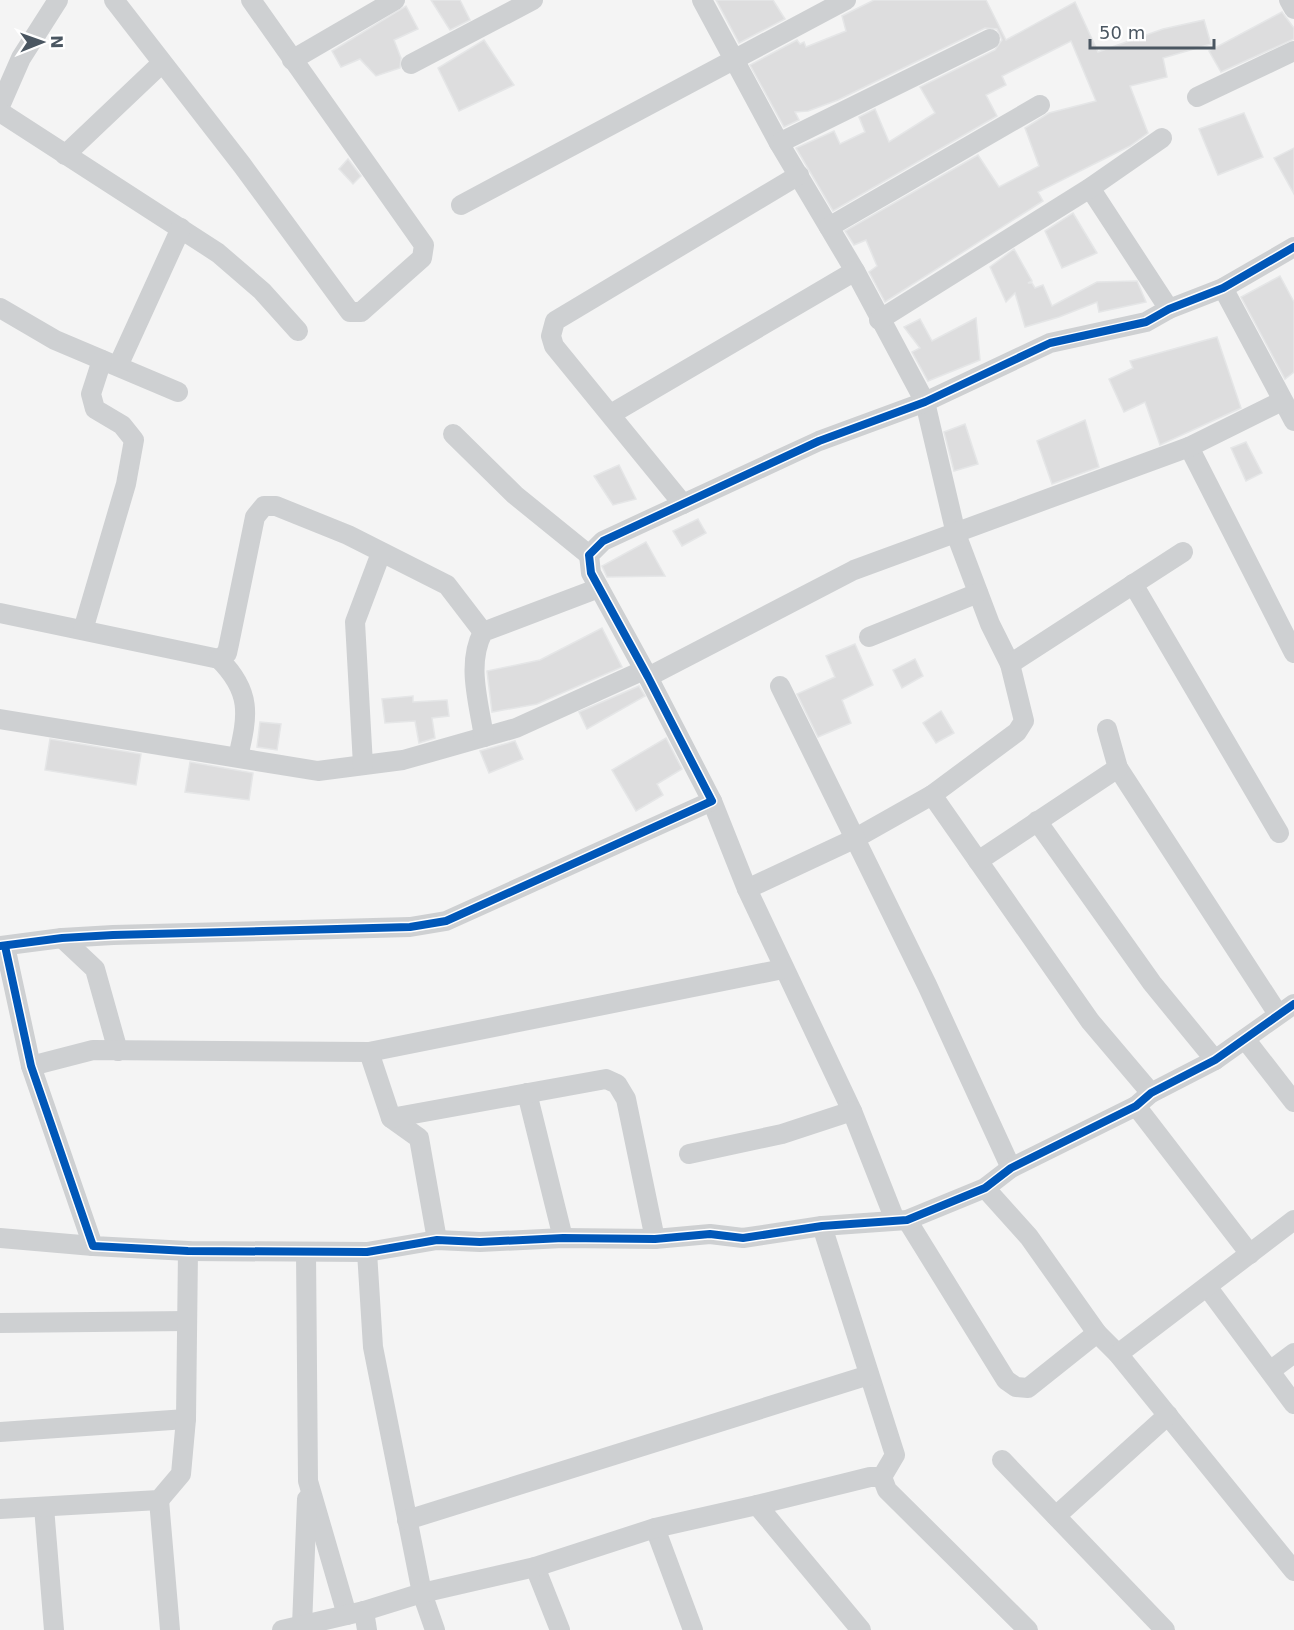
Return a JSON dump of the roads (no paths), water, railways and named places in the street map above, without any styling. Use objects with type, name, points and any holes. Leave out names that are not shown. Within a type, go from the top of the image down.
[{"type":"street","points":[[114,0],[242,165],[350,312],[361,312],[422,258],[424,245],[252,0]]},
{"type":"street","points":[[292,60],[394,0]]},
{"type":"street","points":[[411,64],[533,0]]},
{"type":"street","points":[[702,0],[779,143],[855,271],[879,320],[925,402],[956,534],[978,593],[1010,664],[1024,721],[1017,732],[932,795],[854,839],[747,889]]},
{"type":"street","points":[[461,205],[846,0]]},
{"type":"street","points":[[1289,0],[1294,9]]},
{"type":"street","points":[[0,106],[7,70],[56,1]]},
{"type":"street","points":[[779,143],[990,39]]},
{"type":"street","points":[[1197,97],[1294,51]]},
{"type":"street","points":[[65,155],[162,63]]},
{"type":"street","points":[[829,227],[1040,105]]},
{"type":"street","points":[[0,112],[218,253],[262,291],[298,330]]},
{"type":"street","points":[[879,320],[1090,188],[1162,138]]},
{"type":"street","points":[[683,504],[554,346],[551,336],[555,321],[799,175]]},
{"type":"street","points":[[1090,188],[1169,309]]},
{"type":"street","points":[[83,630],[126,484],[134,440],[122,425],[94,409],[91,394],[110,363],[181,228]]},
{"type":"street","points":[[589,555],[603,541],[819,441],[925,402],[1050,344],[1146,322],[1169,309],[1223,288],[1294,247]]},
{"type":"street","points":[[611,414],[855,271]]},
{"type":"street","points":[[1223,288],[1294,421]]},
{"type":"street","points":[[0,308],[55,340],[178,392]]},
{"type":"street","points":[[0,718],[318,771],[402,760],[516,728],[646,673],[854,570],[1189,447],[1282,400]]},
{"type":"street","points":[[453,434],[515,495],[589,555],[591,573],[712,801],[747,889],[783,969],[852,1111],[901,1220],[1006,1380],[1016,1387],[1028,1388],[1097,1333]]},
{"type":"street","points":[[1189,447],[1294,653]]},
{"type":"street","points":[[219,659],[227,653],[255,517],[264,506],[276,506],[348,535],[447,585],[483,632]]},
{"type":"street","points":[[1010,664],[1183,552]]},
{"type":"street","points":[[363,765],[355,622],[381,553]]},
{"type":"street","points":[[1133,584],[1279,833]]},
{"type":"street","points":[[484,737],[473,661],[477,643],[483,632],[599,588]]},
{"type":"street","points":[[869,637],[978,593]]},
{"type":"street","points":[[0,613],[219,659],[238,677],[247,717],[238,757]]},
{"type":"street","points":[[780,686],[927,985],[1011,1168]]},
{"type":"street","points":[[2,1234],[93,1246],[188,1251],[306,1252],[367,1252],[437,1240],[480,1242],[563,1238],[655,1239],[710,1234],[743,1238],[822,1226],[901,1220],[985,1188],[1011,1168],[1136,1106],[1151,1093],[1215,1060],[1286,1009],[1118,768],[1107,729]]},
{"type":"street","points":[[978,861],[1118,768]]},
{"type":"street","points":[[932,795],[1090,1021],[1151,1093]]},
{"type":"street","points":[[93,1246],[31,1066],[2,946],[62,938],[410,927],[446,921],[712,801]]},
{"type":"street","points":[[1036,821],[1152,983],[1215,1060]]},
{"type":"street","points":[[62,938],[95,969],[118,1051]]},
{"type":"street","points":[[31,1066],[93,1050],[369,1052],[783,969]]},
{"type":"street","points":[[1245,1039],[1294,1102]]},
{"type":"street","points":[[369,1052],[391,1118],[419,1138],[437,1240]]},
{"type":"street","points":[[391,1118],[606,1078],[617,1084],[626,1099],[655,1239]]},
{"type":"street","points":[[527,1093],[563,1238]]},
{"type":"street","points":[[1136,1106],[1250,1254]]},
{"type":"street","points":[[689,1154],[782,1134],[852,1111]]},
{"type":"street","points":[[985,1188],[1029,1237],[1097,1333],[1118,1354],[1294,1571]]},
{"type":"street","points":[[1118,1354],[1208,1288],[1294,1220]]},
{"type":"street","points":[[822,1226],[895,1455],[882,1477]]},
{"type":"street","points":[[170,1630],[159,1500],[181,1474],[186,1419],[188,1251]]},
{"type":"street","points":[[302,1626],[308,1481],[306,1252]]},
{"type":"street","points":[[367,1252],[373,1347],[422,1593],[435,1630]]},
{"type":"street","points":[[1208,1288],[1294,1404]]},
{"type":"street","points":[[0,1323],[187,1322]]},
{"type":"street","points":[[1270,1371],[1294,1353]]},
{"type":"street","points":[[407,1520],[869,1374]]},
{"type":"street","points":[[1056,1516],[1168,1416]]},
{"type":"street","points":[[0,1432],[186,1419]]},
{"type":"street","points":[[1002,1460],[1164,1630]]},
{"type":"street","points":[[282,1630],[359,1619],[422,1593],[535,1567],[655,1528],[870,1477],[882,1477]]},
{"type":"street","points":[[882,1477],[887,1490],[1028,1630]]},
{"type":"street","points":[[308,1481],[359,1619]]},
{"type":"street","points":[[0,1509],[159,1500]]},
{"type":"street","points":[[757,1505],[861,1630]]},
{"type":"street","points":[[44,1507],[54,1630]]},
{"type":"street","points":[[655,1528],[693,1630]]},
{"type":"street","points":[[535,1567],[560,1630]]}]
